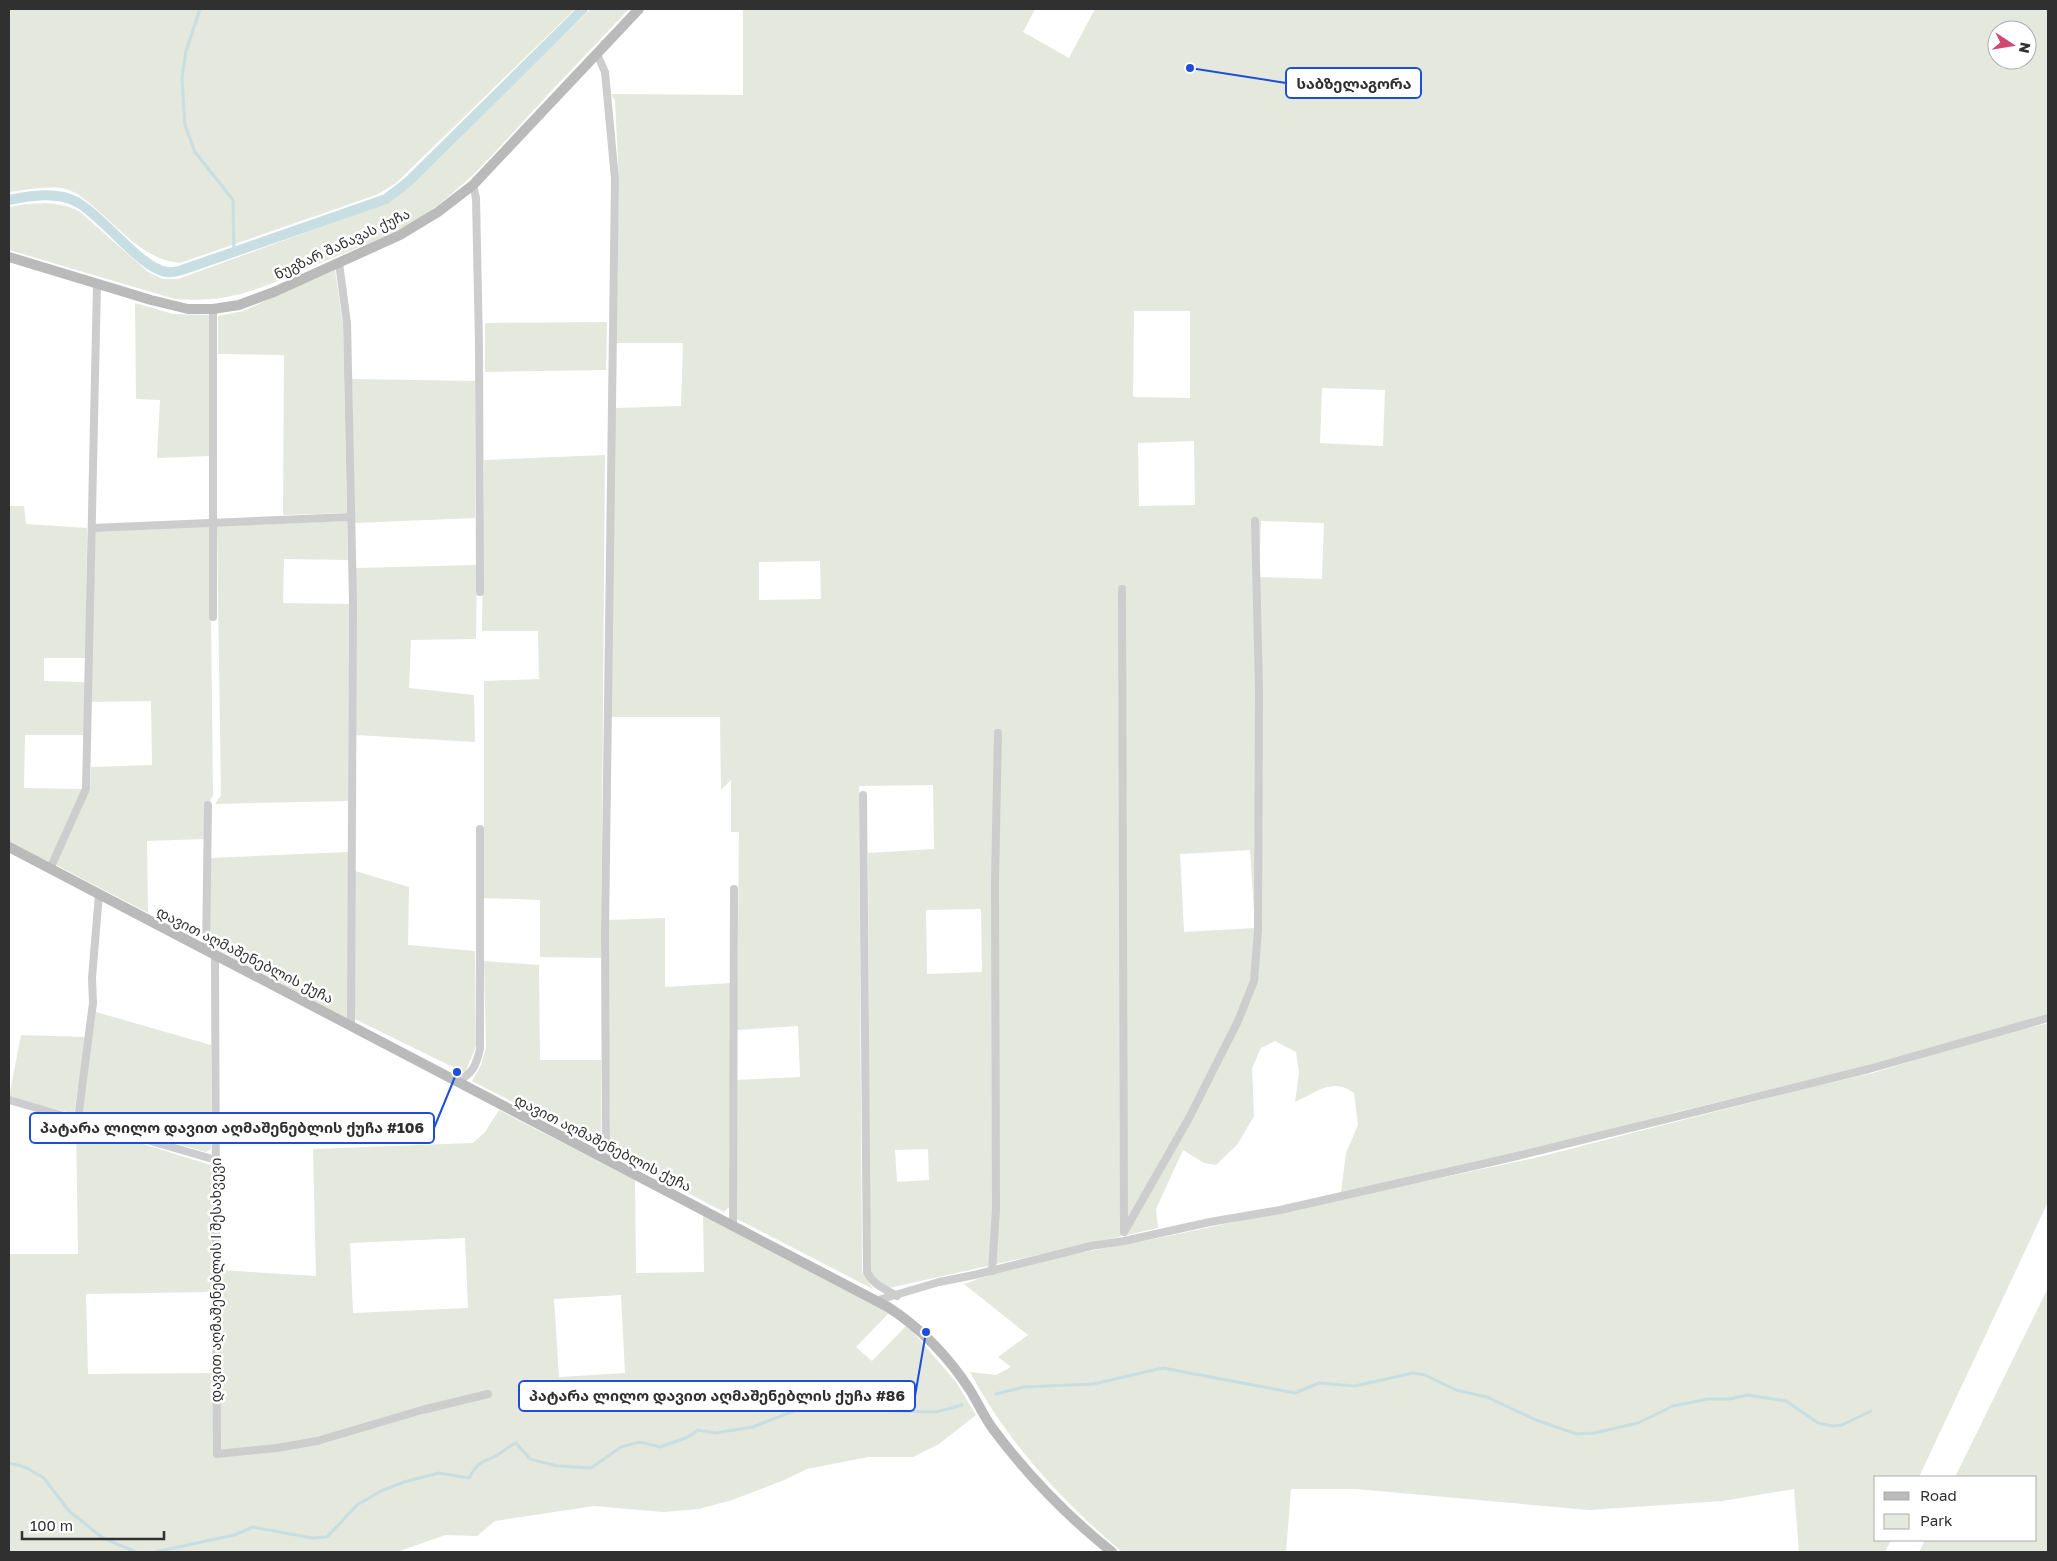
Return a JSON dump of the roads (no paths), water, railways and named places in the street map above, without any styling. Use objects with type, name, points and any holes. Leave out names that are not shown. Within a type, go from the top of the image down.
[{"type":"street","name":"ნუგზარ შანავას ქუჩა","points":[[9,257],[188,309],[213,309],[239,305],[257,298],[400,235],[438,212],[473,185],[638,9]]},
{"type":"street","points":[[597,54],[605,72],[614,179],[605,922],[606,1160]]},
{"type":"street","points":[[473,185],[476,198],[479,336],[480,592]]},
{"type":"street","points":[[339,263],[347,323],[351,517],[351,1026]]},
{"type":"street","points":[[50,869],[86,789],[97,284]]},
{"type":"street","points":[[213,309],[213,617]]},
{"type":"street","points":[[92,528],[351,517]]},
{"type":"street","points":[[1124,1232],[1189,1118],[1238,1021],[1254,981],[1258,930],[1259,728],[1255,521]]},
{"type":"street","points":[[1122,589],[1124,1242]]},
{"type":"street","points":[[992,1271],[996,1208],[995,881],[998,733]]},
{"type":"street","points":[[862,795],[867,1272],[871,1280],[876,1284],[897,1296]]},
{"type":"street","name":"დავით აღმაშენებლის I შესახვევი","points":[[208,805],[216,1160],[217,1454],[277,1448],[317,1441],[422,1410],[488,1394]]},
{"type":"street","points":[[457,1082],[471,1074],[480,1049],[480,829]]},
{"type":"street","name":"დავით აღმაშენებლის ქუჩა","points":[[9,847],[210,954],[888,1307],[909,1321],[943,1351],[970,1390],[992,1427],[1023,1468],[1060,1507],[1112,1552]]},
{"type":"street","points":[[733,1226],[734,889]]},
{"type":"street","points":[[78,1119],[93,1003],[92,978],[99,894]]},
{"type":"street","points":[[875,1301],[939,1282],[992,1271],[1091,1246],[1124,1242],[1210,1222],[1280,1210],[1528,1153],[1869,1069],[2048,1018]]},
{"type":"street","points":[[9,1100],[216,1160]]},
{"type":"waterway","points":[[200,9],[186,51],[182,78],[185,125],[195,152],[233,200],[234,252]]},
{"type":"waterway","points":[[9,200],[52,195],[77,202],[88,209],[146,262],[157,269],[167,272],[182,270],[386,199],[408,182],[583,9]]},
{"type":"waterway","points":[[996,1394],[1024,1387],[1093,1384],[1163,1368],[1295,1393],[1319,1383],[1355,1386],[1413,1373],[1425,1375],[1456,1390],[1487,1397],[1536,1420],[1577,1434],[1594,1433],[1638,1423],[1673,1406],[1708,1399],[1729,1399],[1747,1395],[1786,1401],[1818,1423],[1832,1426],[1842,1425],[1871,1411]]},
{"type":"waterway","points":[[155,1552],[234,1535],[253,1527],[312,1538],[327,1537],[357,1505],[381,1491],[404,1482],[439,1473],[469,1478],[482,1462],[516,1443],[530,1459],[557,1466],[591,1468],[621,1447],[640,1442],[660,1447],[688,1437],[698,1430],[715,1433],[753,1427],[809,1405],[833,1404],[848,1407],[864,1405],[896,1411],[936,1412],[962,1405]]},
{"type":"waterway","points":[[9,1463],[25,1467],[44,1478],[69,1511],[103,1538],[136,1552]]},
{"type":"place","name":"საბზელაგორა","points":[[1190,68]]},
{"type":"place","name":"პატარა ლილო დავით აღმაშენებლის ქუჩა #106","points":[[457,1072]]},
{"type":"place","name":"პატარა ლილო დავით აღმაშენებლის ქუჩა #86","points":[[926,1332]]}]
